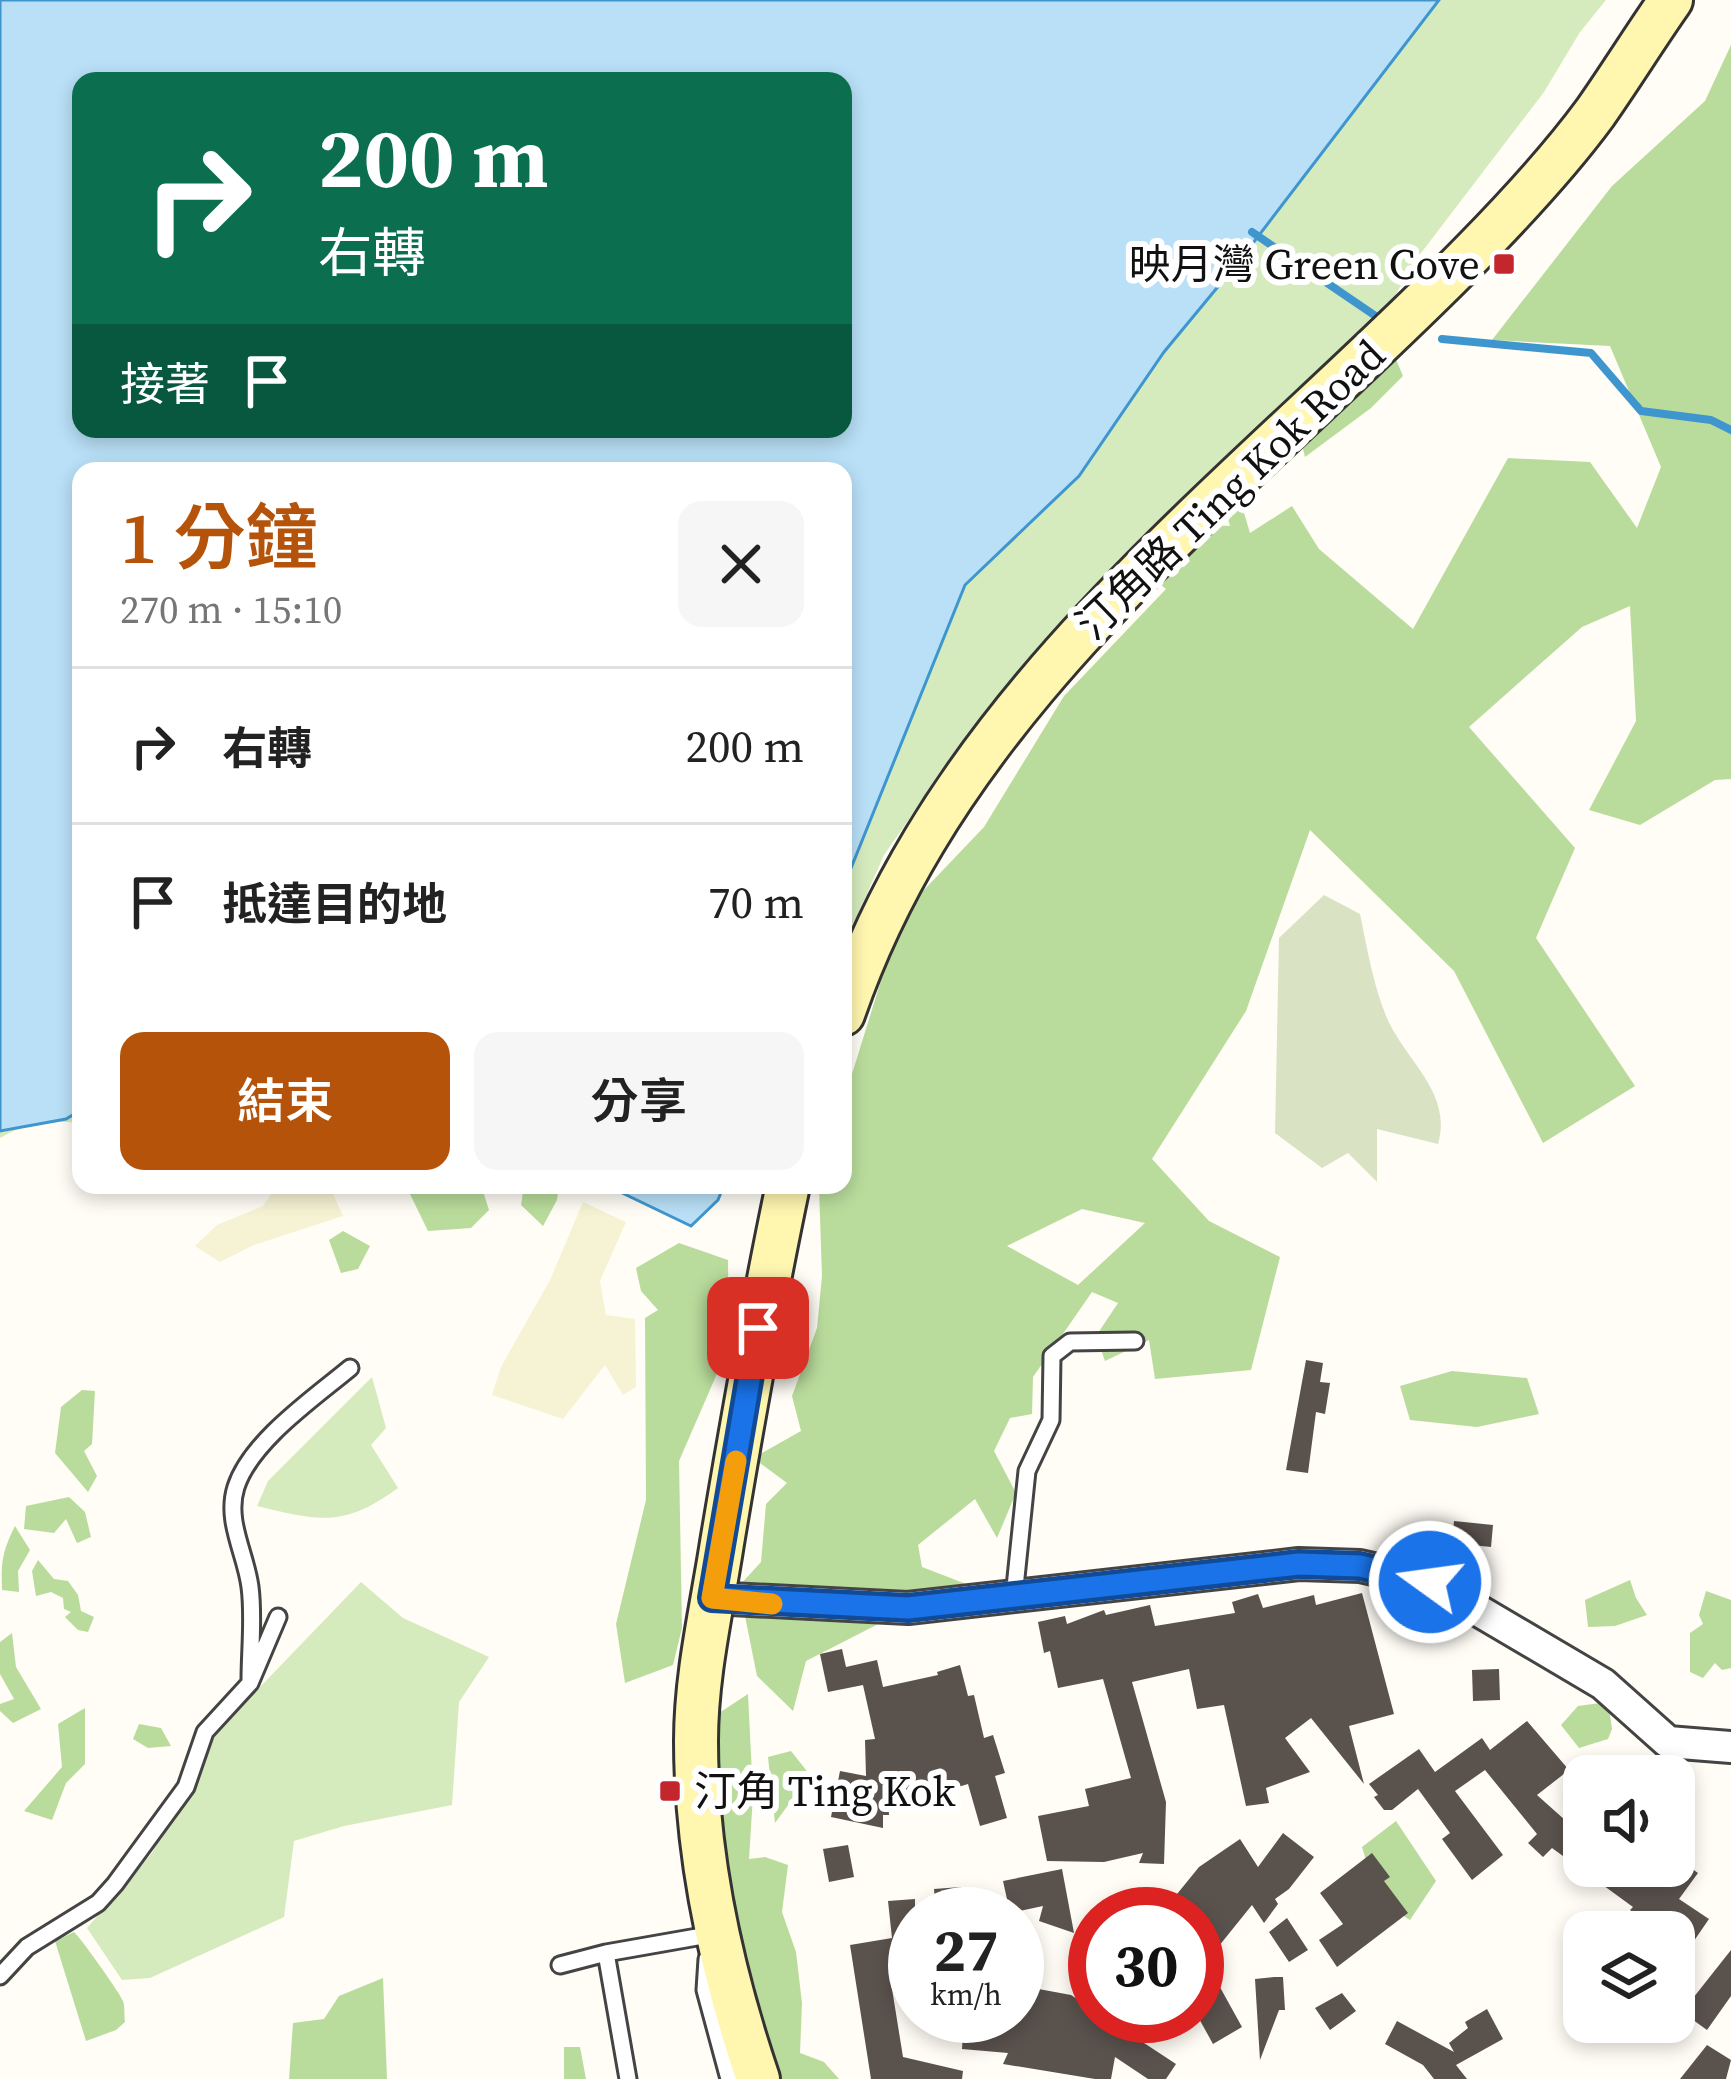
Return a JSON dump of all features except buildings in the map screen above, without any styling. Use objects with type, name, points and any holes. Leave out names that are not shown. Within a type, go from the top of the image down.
[{"type":"main road","name":"汀角路 Ting Kok Road","points":[[852,988],[861,962],[934,825],[1016,705],[1097,613],[1424,302],[1537,184],[1593,115],[1671,0]]},
{"type":"main road","points":[[758,2079],[713,1934],[696,1740],[712,1598],[786,1194]]},
{"type":"street","points":[[712,1598],[908,1608],[1299,1564],[1387,1570],[1449,1592],[1604,1684],[1667,1742],[1731,1748]]},
{"type":"lane","points":[[1014,1597],[1027,1471],[1051,1420],[1052,1356],[1070,1342],[1135,1341]]},
{"type":"lane","points":[[250,1683],[250,1588],[231,1510],[236,1485],[288,1418],[350,1368]]},
{"type":"lane","points":[[0,1976],[27,1947],[68,1924],[106,1894],[186,1786],[205,1732],[250,1683],[278,1617]]},
{"type":"lane","points":[[560,1965],[713,1934],[705,1990],[728,2079]]},
{"type":"lane","points":[[606,1953],[628,2079]]},
{"type":"shaded area","points":[[271,1194],[333,1194],[343,1216],[254,1245],[220,1262],[195,1246],[217,1225],[263,1206]]},
{"type":"shaded area","points":[[583,1202],[626,1222],[600,1281],[606,1315],[635,1319],[636,1387],[623,1395],[605,1365],[563,1419],[492,1395],[501,1367],[550,1280]]},
{"type":"green space","points":[[0,0],[1606,0],[1363,337],[1097,591],[975,725],[884,855],[852,928],[852,462],[72,462],[72,1123],[39,1123],[0,1138]]},
{"type":"green space","points":[[1731,45],[1731,779],[1715,780],[1640,825],[1589,810],[1636,721],[1630,606],[1582,627],[1469,727],[1575,848],[1536,938],[1635,1086],[1543,1143],[1454,971],[1310,830],[1246,1011],[1152,1159],[1209,1221],[1280,1257],[1251,1370],[1155,1379],[1149,1340],[1105,1361],[1096,1336],[1118,1303],[1092,1292],[1033,1377],[1032,1414],[1010,1418],[994,1451],[1016,1493],[997,1538],[975,1499],[918,1545],[922,1567],[979,1589],[886,1620],[806,1661],[793,1711],[757,1676],[739,1586],[761,1562],[766,1504],[787,1483],[753,1458],[801,1431],[792,1396],[817,1328],[822,1276],[819,1194],[852,1194],[852,1074],[902,913],[984,827],[1064,696],[1166,589],[1150,576],[1174,555],[1190,562],[1183,544],[1208,525],[1230,526],[1224,504],[1239,496],[1250,533],[1292,506],[1319,549],[1413,629],[1508,458],[1590,462],[1637,528],[1661,467],[1610,346],[1492,340],[1612,186],[1705,101]],"holes":[[[1082,1209],[1145,1223],[1078,1285],[1007,1246]]]},
{"type":"green space","points":[[1395,357],[1403,376],[1371,408],[1305,457],[1299,432]]},
{"type":"green space","points":[[1324,895],[1360,914],[1386,1016],[1439,1108],[1438,1144],[1377,1129],[1377,1182],[1348,1153],[1322,1168],[1275,1133],[1279,938]]},
{"type":"green space","points":[[410,1194],[484,1194],[489,1210],[471,1228],[428,1231]]},
{"type":"green space","points":[[523,1194],[558,1194],[543,1226],[521,1205]]},
{"type":"green space","points":[[343,1231],[370,1246],[358,1269],[341,1273],[329,1240]]},
{"type":"green space","points":[[679,1243],[728,1260],[729,1346],[679,1461],[682,1628],[673,1665],[625,1683],[616,1624],[646,1500],[645,1318],[658,1310],[641,1291],[636,1268]]},
{"type":"green space","points":[[1452,1371],[1527,1378],[1539,1414],[1477,1427],[1410,1420],[1400,1386]]},
{"type":"green space","points":[[372,1377],[386,1428],[371,1445],[398,1488],[362,1510],[330,1518],[257,1506],[268,1481]]},
{"type":"green space","points":[[82,1390],[95,1391],[92,1444],[84,1451],[97,1476],[88,1492],[55,1453],[61,1407]]},
{"type":"green space","points":[[69,1497],[85,1512],[91,1537],[77,1543],[66,1519],[54,1533],[24,1529],[26,1506]]},
{"type":"green space","points":[[15,1526],[30,1550],[18,1571],[19,1592],[2,1590],[3,1558]]},
{"type":"green space","points":[[38,1560],[54,1579],[68,1581],[78,1595],[81,1611],[94,1617],[88,1632],[78,1630],[65,1617],[71,1612],[64,1609],[63,1598],[51,1592],[36,1596],[32,1571]]},
{"type":"green space","points":[[1630,1580],[1647,1615],[1615,1626],[1588,1627],[1585,1600]]},
{"type":"green space","points":[[361,1582],[403,1618],[489,1657],[459,1702],[452,1805],[294,1841],[284,1917],[150,1978],[122,1980],[87,1928],[152,1853],[210,1739]]},
{"type":"green space","points":[[1706,1591],[1731,1600],[1731,1668],[1722,1670],[1715,1663],[1703,1678],[1690,1672],[1690,1633],[1703,1624],[1699,1615]]},
{"type":"green space","points":[[12,1633],[16,1667],[41,1709],[13,1723],[0,1711],[0,1704],[14,1699],[0,1674],[0,1642]]},
{"type":"green space","points":[[748,1694],[753,1795],[749,1859],[765,1857],[788,1865],[782,1912],[796,1952],[802,2003],[800,2053],[824,2062],[839,2079],[758,2079],[728,1932],[710,1719]]},
{"type":"green space","points":[[1608,1702],[1612,1729],[1608,1739],[1579,1748],[1561,1725],[1578,1706]]},
{"type":"green space","points":[[85,1708],[85,1764],[66,1783],[52,1820],[24,1811],[62,1767],[58,1724]]},
{"type":"green space","points":[[139,1724],[161,1728],[171,1746],[148,1748],[133,1739]]},
{"type":"green space","points":[[791,1751],[810,1775],[775,1823],[768,1757]]},
{"type":"green space","points":[[1396,1821],[1436,1881],[1410,1920],[1378,1900],[1362,1847]]},
{"type":"green space","points":[[74,1932],[124,2006],[125,2022],[86,2041],[55,1941]]},
{"type":"green space","points":[[383,1978],[387,2079],[289,2079],[293,2023],[324,2019],[339,1996]]},
{"type":"green space","points":[[564,2047],[580,2047],[586,2079],[564,2079]]},
{"type":"water","points":[[0,0],[1439,0],[1164,352],[1079,476],[965,585],[852,866],[852,462],[72,462],[72,1115],[0,1131]]},
{"type":"water","points":[[624,1194],[720,1194],[691,1226]]},
{"type":"waterway","points":[[1252,232],[1380,319]]},
{"type":"waterway","points":[[1442,339],[1591,353],[1641,411],[1711,420],[1731,430]]},
{"type":"slow traffic","points":[[736,1461],[712,1598],[772,1604]]},
{"type":"place","name":"映月灣 Green Cove","points":[[1504,264]]},
{"type":"place","name":"汀角 Ting Kok","points":[[670,1791]]},
{"type":"route","points":[[758,1328],[712,1598],[908,1608],[1299,1564],[1360,1566],[1430,1582]]}]
